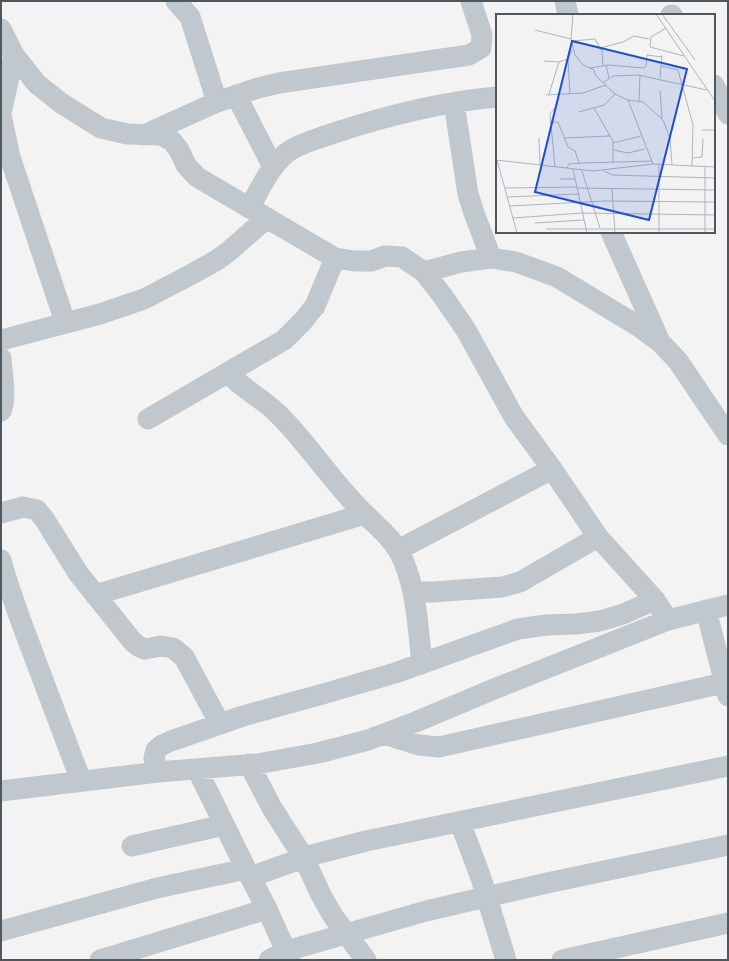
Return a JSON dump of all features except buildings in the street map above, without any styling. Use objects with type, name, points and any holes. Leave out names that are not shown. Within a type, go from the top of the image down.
[{"type":"street","points":[[176,1],[190,17],[227,98],[273,167]]},
{"type":"street","points":[[144,135],[227,98],[258,88],[469,55],[481,48],[482,41],[482,35],[471,1]]},
{"type":"street","points":[[565,1],[568,14]]},
{"type":"street","points":[[1,29],[14,55],[37,84],[61,104],[94,124],[101,128],[128,134],[161,135],[172,141],[179,150],[186,165],[197,177],[335,258],[354,261],[371,261],[385,256],[402,257],[424,272],[466,330],[514,417],[552,469],[598,537],[655,600],[668,620]]},
{"type":"street","points":[[14,55],[1,114],[10,157],[65,322]]},
{"type":"street","points":[[249,208],[273,167],[296,147],[364,123],[417,110],[496,97]]},
{"type":"street","points":[[454,103],[468,194],[491,258]]},
{"type":"street","points":[[1,340],[100,314],[144,299],[217,260],[267,218]]},
{"type":"street","points":[[611,233],[660,342]]},
{"type":"street","points":[[148,419],[284,340],[304,320],[315,306],[335,258]]},
{"type":"street","points":[[424,272],[461,262],[491,258],[516,262],[557,277],[638,326],[660,342],[678,362],[728,435]]},
{"type":"street","points":[[1,358],[4,405],[1,411]]},
{"type":"street","points":[[228,373],[277,413],[340,488],[390,539],[398,550],[403,558],[410,577],[422,664]]},
{"type":"street","points":[[398,550],[552,469]]},
{"type":"street","points":[[1,513],[23,507],[37,510],[45,520],[78,573],[133,642],[145,649],[161,646],[173,648],[184,657],[220,724]]},
{"type":"street","points":[[95,595],[365,514]]},
{"type":"street","points":[[413,592],[502,587],[520,582],[598,537]]},
{"type":"street","points":[[1,560],[19,616],[81,781]]},
{"type":"street","points":[[158,772],[154,758],[156,750],[171,741],[220,724],[388,675],[518,629],[546,625],[576,624],[600,621],[623,614],[655,600]]},
{"type":"street","points":[[1,791],[158,772],[249,764],[318,753],[368,740],[384,734],[668,620],[728,605]]},
{"type":"street","points":[[384,734],[419,745],[439,747],[727,687],[706,610]]},
{"type":"street","points":[[249,764],[272,808],[304,858],[333,916],[366,960]]},
{"type":"street","points":[[1,931],[157,888],[248,873],[366,841],[728,766]]},
{"type":"street","points":[[197,769],[267,909],[282,957],[346,934],[426,911],[547,882],[728,845]]},
{"type":"street","points":[[460,822],[506,960]]},
{"type":"street","points":[[132,846],[224,825]]},
{"type":"street","points":[[100,960],[267,909]]},
{"type":"street","points":[[562,960],[728,923]]}]
